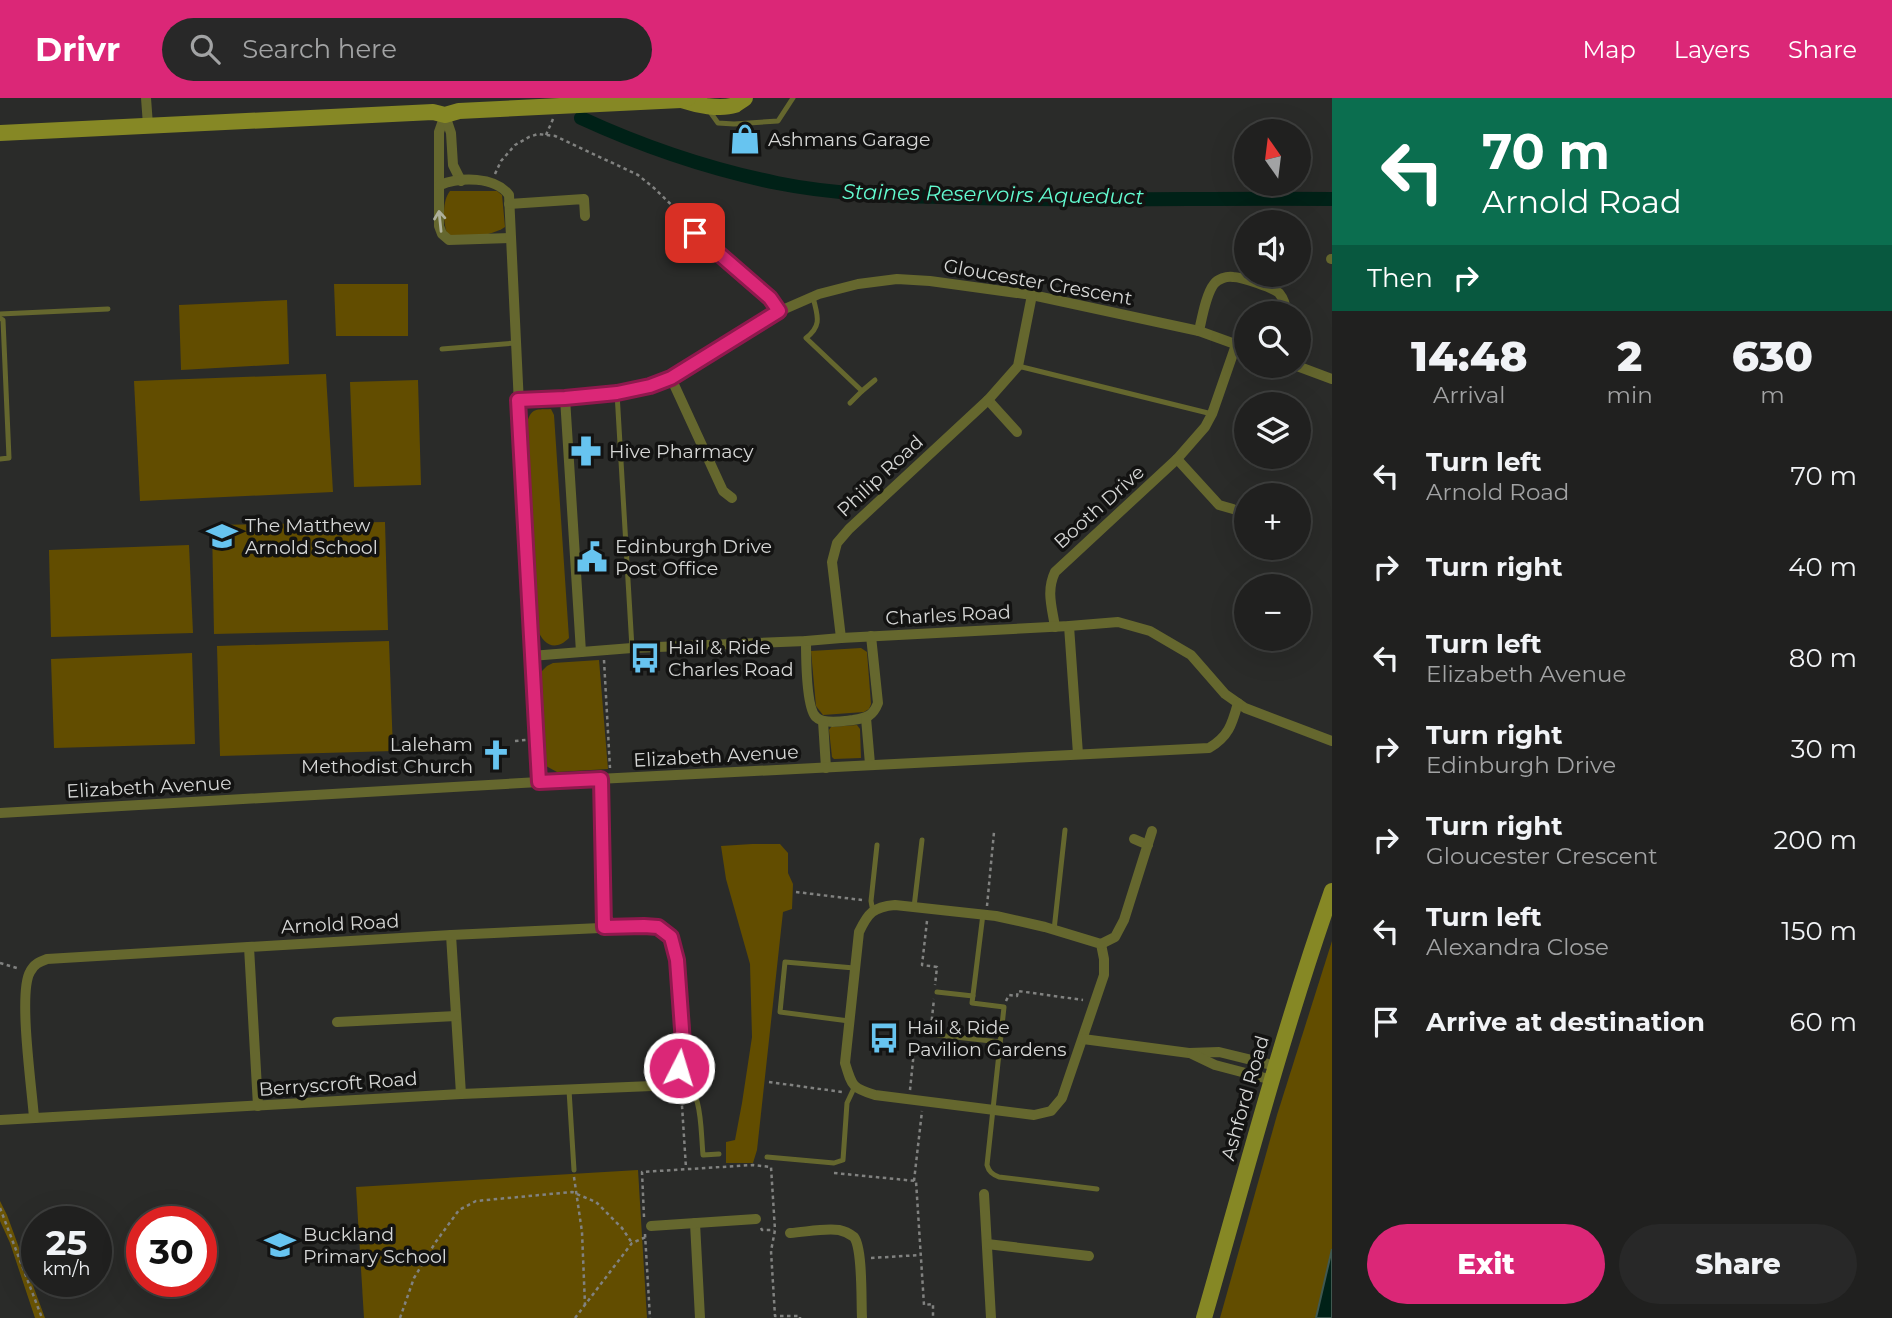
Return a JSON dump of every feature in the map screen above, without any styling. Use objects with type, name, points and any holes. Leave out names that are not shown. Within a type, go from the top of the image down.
[{"type":"street","points":[[146,98],[148,125]]},
{"type":"street","points":[[0,133],[433,113],[445,115],[458,111],[685,99],[700,106],[706,102],[736,105],[745,98]]},
{"type":"street","points":[[445,115],[451,133],[453,165],[461,181]]},
{"type":"street","points":[[445,115],[439,132],[439,226],[442,234],[449,240],[510,239]]},
{"type":"street","points":[[440,185],[448,182],[484,181],[503,188],[509,195],[539,782]]},
{"type":"street","points":[[509,204],[584,199],[585,216]]},
{"type":"street","points":[[684,230],[695,233],[770,298],[779,311]]},
{"type":"street","points":[[1199,331],[1210,291],[1215,283],[1223,278],[1234,276],[1276,291],[1284,301]]},
{"type":"street","name":"Gloucester Crescent","points":[[518,400],[617,393],[650,386],[671,378],[779,311],[813,297],[858,284],[897,279],[1032,295],[1199,331],[1234,344]]},
{"type":"street","points":[[1018,366],[1032,295]]},
{"type":"street","name":"Booth Drive","points":[[1055,627],[1050,583],[1055,572],[1177,459],[1205,427],[1234,363]]},
{"type":"street","name":"Philip Road","points":[[841,638],[832,562],[837,543],[988,400],[1018,366]]},
{"type":"street","points":[[1311,371],[1332,379]]},
{"type":"street","points":[[671,378],[723,491],[732,498]]},
{"type":"street","points":[[565,398],[582,652]]},
{"type":"street","points":[[988,400],[1017,432]]},
{"type":"street","points":[[1177,459],[1219,505],[1234,509]]},
{"type":"street","name":"Charles Road","points":[[531,656],[632,648],[806,641],[1118,622],[1150,631],[1191,654],[1225,694],[1245,708],[1332,741]]},
{"type":"street","points":[[1069,626],[1078,754]]},
{"type":"street","points":[[806,641],[810,702],[815,717],[823,721],[866,718],[875,712],[878,703],[871,636]]},
{"type":"street","name":"Elizabeth Avenue","points":[[0,813],[1209,748],[1222,741],[1231,726],[1238,703]]},
{"type":"street","points":[[866,718],[870,765]]},
{"type":"street","points":[[823,721],[826,768]]},
{"type":"street","points":[[604,927],[606,779]]},
{"type":"street","points":[[1101,944],[1104,975],[1062,1098],[1051,1111],[1034,1115],[875,1095],[853,1089],[845,1063],[849,1021],[859,932],[872,906],[895,905],[985,914],[1101,944],[1115,937],[1124,920],[1152,831]]},
{"type":"street","points":[[1133,839],[1148,845]]},
{"type":"street","name":"Ashford Road","points":[[1204,1318],[1274,1073],[1332,891]]},
{"type":"street","name":"Arnold Road","points":[[30,972],[36,964],[47,959],[604,927],[658,927],[671,937],[677,960],[683,1056],[677,1070]]},
{"type":"street","points":[[452,935],[461,1094]]},
{"type":"street","points":[[249,947],[258,1106]]},
{"type":"street","points":[[30,972],[26,983],[25,1012],[34,1118]]},
{"type":"street","points":[[337,1022],[456,1016]]},
{"type":"street","points":[[1083,1039],[1189,1053],[1219,1052],[1274,1073]]},
{"type":"street","name":"Berryscroft Road","points":[[0,1120],[652,1086],[662,1083],[677,1070]]},
{"type":"street","points":[[984,1194],[991,1318]]},
{"type":"street","points":[[648,1232],[695,1223],[757,1219]]},
{"type":"street","points":[[695,1223],[700,1318]]},
{"type":"street","points":[[790,1233],[839,1230],[854,1238],[860,1259],[862,1318]]},
{"type":"street","points":[[987,1244],[1089,1256]]},
{"type":"lane","points":[[706,102],[718,123],[766,123],[778,121],[793,98]]},
{"type":"lane","points":[[813,297],[818,324],[806,338],[862,391]]},
{"type":"lane","points":[[0,459],[9,458],[2,358],[3,320],[0,316],[108,309]]},
{"type":"lane","points":[[442,349],[515,344]]},
{"type":"lane","points":[[1018,366],[1212,414]]},
{"type":"lane","points":[[850,403],[875,380]]},
{"type":"lane","points":[[617,393],[632,648]]},
{"type":"lane","points":[[1054,930],[1065,830]]},
{"type":"lane","points":[[914,907],[922,840]]},
{"type":"lane","points":[[872,906],[877,845]]},
{"type":"lane","points":[[985,914],[972,1003],[1004,1007],[987,1165],[992,1174],[1007,1178],[1097,1189]]},
{"type":"lane","points":[[849,1021],[780,1012],[785,962],[855,968]]},
{"type":"lane","points":[[937,992],[973,996]]},
{"type":"lane","points":[[920,1033],[1000,1042]]},
{"type":"lane","points":[[677,1070],[689,1080],[699,1103],[703,1155],[719,1154]]},
{"type":"lane","points":[[767,1157],[834,1163],[843,1160],[847,1103],[853,1089]]},
{"type":"lane","points":[[569,1090],[574,1170]]},
{"type":"path","points":[[546,135],[554,116]]},
{"type":"path","points":[[490,183],[501,161],[515,145],[538,134],[555,136],[638,175],[681,213],[686,219],[684,230]]},
{"type":"path","points":[[603,650],[606,779]]},
{"type":"path","points":[[985,914],[995,832]]},
{"type":"path","points":[[796,892],[872,906]]},
{"type":"path","points":[[928,908],[922,965],[937,967],[930,1034]]},
{"type":"path","points":[[0,963],[30,972]]},
{"type":"path","points":[[1004,1007],[1009,995],[1017,996],[1018,991],[1096,1001]]},
{"type":"path","points":[[909,1099],[915,1036],[920,1033]]},
{"type":"path","points":[[677,1070],[681,1090],[686,1168]]},
{"type":"path","points":[[769,1082],[853,1089]]},
{"type":"path","points":[[923,1101],[914,1181],[924,1305],[933,1304],[933,1318]]},
{"type":"path","points":[[574,1170],[582,1232],[585,1305]]},
{"type":"path","points":[[823,1172],[914,1181]]},
{"type":"path","points":[[400,1318],[414,1278],[459,1210],[477,1201],[572,1192],[596,1202],[622,1228],[632,1243]]},
{"type":"path","points":[[0,1208],[42,1318]]},
{"type":"path","points":[[575,1318],[632,1243],[648,1232]]},
{"type":"path","points":[[860,1259],[920,1255]]},
{"type":"shaded area","points":[[450,191],[497,191],[502,195],[505,227],[477,236],[447,234],[444,211]]},
{"type":"shaded area","points":[[334,284],[408,284],[408,336],[336,336]]},
{"type":"shaded area","points":[[287,300],[289,364],[181,370],[179,305]]},
{"type":"shaded area","points":[[326,374],[333,492],[140,501],[134,381]]},
{"type":"shaded area","points":[[418,380],[421,485],[354,487],[350,382]]},
{"type":"shaded area","points":[[551,409],[554,415],[569,638],[559,645],[546,642],[537,628],[527,422],[533,412]]},
{"type":"shaded area","points":[[385,522],[388,630],[214,634],[212,525]]},
{"type":"shaded area","points":[[189,545],[193,633],[51,637],[49,550]]},
{"type":"shaded area","points":[[389,641],[393,751],[220,756],[217,646]]},
{"type":"shaded area","points":[[861,648],[867,652],[871,704],[869,709],[864,712],[823,715],[816,706],[811,651]]},
{"type":"shaded area","points":[[192,653],[195,744],[54,748],[51,659]]},
{"type":"shaded area","points":[[599,660],[608,769],[557,772],[546,766],[544,759],[540,673],[553,663]]},
{"type":"shaded area","points":[[857,725],[860,729],[861,758],[834,759],[829,730],[831,727]]},
{"type":"shaded area","points":[[780,844],[788,853],[788,873],[793,884],[792,909],[783,912],[757,1150],[753,1163],[726,1163],[726,1142],[735,1140],[752,1037],[750,964],[726,879],[721,846]]},
{"type":"shaded area","points":[[1332,941],[1332,1249],[1316,1318],[1220,1318],[1277,1115]]},
{"type":"shaded area","points":[[638,1170],[647,1318],[364,1318],[356,1187]]},
{"type":"shaded area","points":[[0,1201],[21,1253],[21,1276],[10,1243],[0,1221]]},
{"type":"shaded area","points":[[1332,1249],[1332,1318],[1316,1318]]},
{"type":"shaded area","points":[[28,1297],[37,1297],[45,1318],[35,1318]]},
{"type":"waterway","name":"Staines Reservoirs Aqueduct","points":[[581,118],[653,148],[702,164],[777,183],[825,191],[1017,199],[1332,199]]},
{"type":"place","name":"Ashmans Garage","points":[[745,139]]},
{"type":"place","name":"Hive Pharmacy","points":[[586,451]]},
{"type":"place","name":"The Matthew Arnold School","points":[[222,536]]},
{"type":"place","name":"Edinburgh Drive Post Office","points":[[592,557]]},
{"type":"place","name":"Hail & Ride Charles Road","points":[[645,658]]},
{"type":"place","name":"Laleham Methodist Church","points":[[496,755]]},
{"type":"place","name":"Hail & Ride Pavilion Gardens","points":[[884,1038]]},
{"type":"place","name":"Buckland Primary School","points":[[280,1245]]},
{"type":"route","points":[[679,1068],[683,1043],[677,960],[671,937],[658,927],[604,927],[601,779],[539,782],[518,400],[617,393],[650,386],[671,378],[779,311],[770,298],[695,233]]}]
